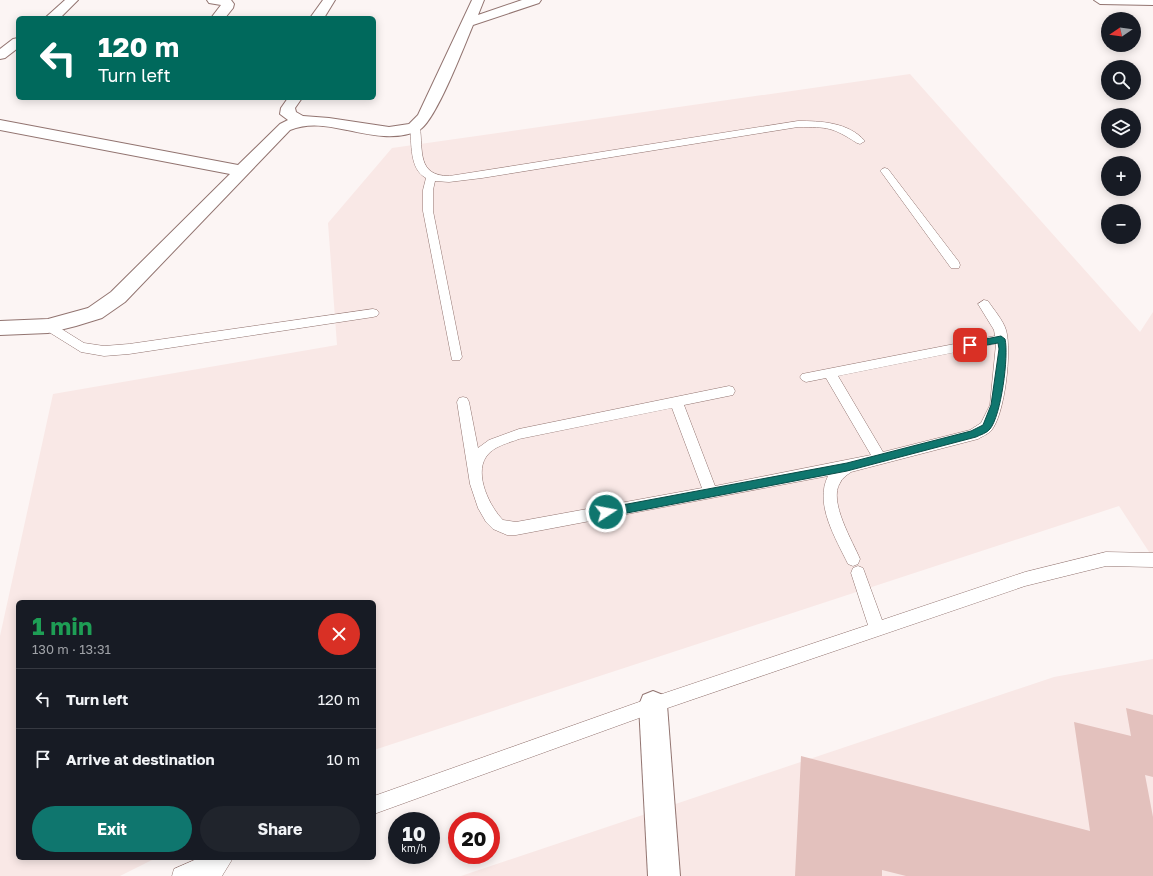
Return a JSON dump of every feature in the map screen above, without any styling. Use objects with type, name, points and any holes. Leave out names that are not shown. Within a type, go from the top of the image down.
[{"type":"street","points":[[55,16],[63,10],[72,0]]},
{"type":"street","points":[[214,0],[228,4],[227,8],[220,16]]},
{"type":"street","points":[[318,16],[329,0]]},
{"type":"street","points":[[0,328],[48,326],[96,313],[118,296],[285,127],[300,121],[316,120],[388,131],[401,131],[415,126],[425,116],[478,0]]},
{"type":"street","points":[[469,22],[535,0]]},
{"type":"street","points":[[1100,0],[1153,1]]},
{"type":"street","points":[[0,55],[16,43]]},
{"type":"street","points":[[293,100],[288,108],[288,114],[300,121]]},
{"type":"street","points":[[0,125],[242,171]]},
{"type":"street","points":[[653,705],[664,876]]},
{"type":"lane","points":[[415,126],[421,168],[426,176],[438,180],[482,175],[798,124],[820,124],[838,127],[860,141]]},
{"type":"lane","points":[[885,172],[955,265]]},
{"type":"lane","points":[[430,177],[428,190],[428,211],[456,357]]},
{"type":"lane","points":[[463,402],[478,490],[488,515],[496,523],[507,528],[547,524],[847,467],[973,435],[986,427],[996,405],[1000,383],[1003,349],[1000,329],[984,304]]},
{"type":"lane","points":[[48,326],[70,338],[81,347],[104,351],[129,349],[373,313]]},
{"type":"lane","points":[[806,377],[1001,339]]},
{"type":"lane","points":[[829,372],[880,459]]},
{"type":"lane","points":[[475,469],[481,453],[496,442],[519,434],[729,391]]},
{"type":"lane","points":[[676,402],[711,493]]},
{"type":"lane","points":[[847,467],[837,475],[832,483],[831,493],[833,510],[838,528],[856,566],[877,629]]},
{"type":"lane","points":[[376,804],[653,705],[1025,579],[1106,559],[1153,560]]},
{"type":"lane","points":[[181,876],[216,860]]},
{"type":"lane","points":[[210,876],[222,860]]},
{"type":"shaded area","points":[[910,74],[1140,332],[1153,312],[1153,558],[1119,506],[376,749],[376,600],[16,600],[16,860],[152,860],[120,876],[0,876],[0,636],[53,394],[337,345],[328,223],[392,148]]},
{"type":"shaded area","points":[[1153,659],[1153,876],[461,876],[500,864],[1054,677]]},
{"type":"building","points":[[1126,708],[1153,715],[1153,777],[1145,775],[1153,817],[1153,876],[906,876],[882,870],[882,876],[795,876],[801,756],[1090,831],[1074,722],[1131,736]]},
{"type":"route","points":[[606,512],[847,467],[973,435],[986,427],[996,405],[1000,383],[1003,349],[1001,339],[970,345]]}]
